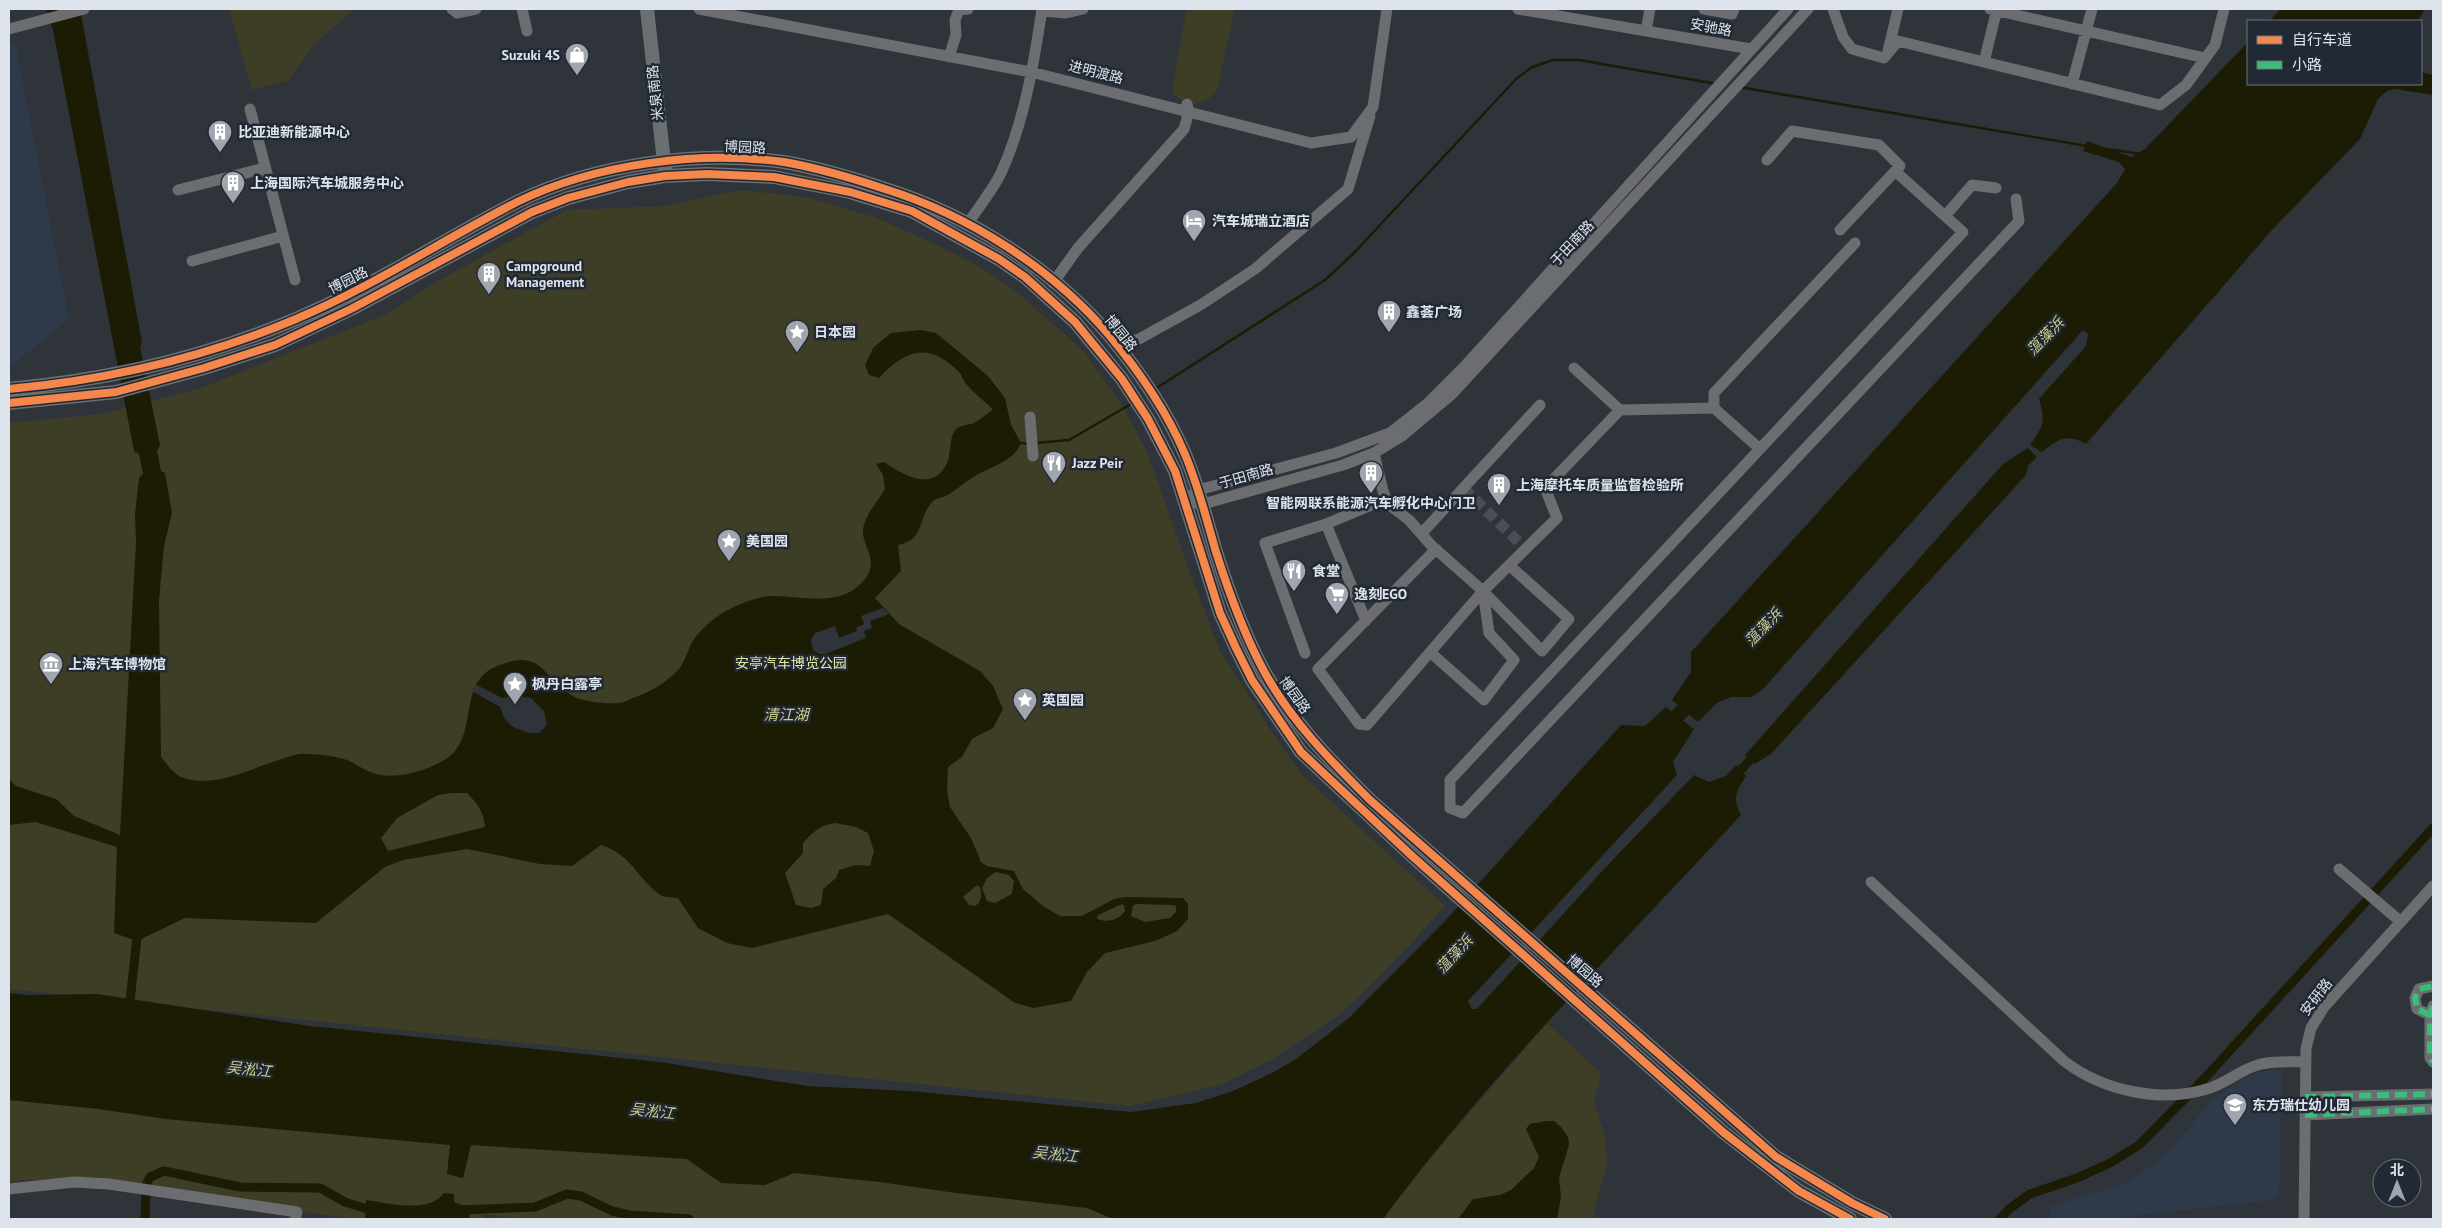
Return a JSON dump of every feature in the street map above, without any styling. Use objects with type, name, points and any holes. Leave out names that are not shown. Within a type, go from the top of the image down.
[{"type":"main road","name":"米泉南路","points":[[647,9],[666,176]]},
{"type":"main road","name":"博园路","points":[[9,389],[116,375],[229,345],[296,319],[416,259],[523,200],[585,178],[664,161],[738,158],[781,162],[818,169],[912,197],[967,224],[1015,254],[1088,313],[1116,344],[1162,409],[1184,452],[1203,504],[1235,608],[1264,672],[1282,703],[1326,756],[1370,800],[1642,1037],[1735,1123],[1776,1157],[1844,1199],[1885,1219]]},
{"type":"main road","name":"博园路","points":[[9,403],[116,392],[152,384],[274,345],[310,330],[551,203],[594,190],[666,176],[707,174],[774,177],[850,192],[912,211],[999,259],[1032,282],[1075,322],[1122,379],[1148,419],[1175,471],[1220,613],[1252,680],[1301,752],[1412,856],[1629,1050],[1763,1165],[1799,1191],[1850,1219]]},
{"type":"street","points":[[9,29],[84,9]]},
{"type":"street","points":[[452,9],[456,13],[476,9]]},
{"type":"street","points":[[522,9],[527,32]]},
{"type":"street","name":"进明渡路","points":[[698,9],[1032,72],[1187,106],[1311,143],[1351,137],[1373,107],[1388,9]]},
{"type":"street","points":[[949,57],[956,35],[955,20],[959,10],[968,9]]},
{"type":"street","points":[[967,224],[1000,174],[1015,134],[1032,72],[1042,10],[1066,13],[1083,9]]},
{"type":"street","name":"安驰路","points":[[1518,9],[1750,49]]},
{"type":"street","points":[[1646,31],[1650,9]]},
{"type":"street","points":[[1704,9],[1732,14],[1734,9]]},
{"type":"street","name":"于田南路","points":[[1185,501],[1203,504],[1343,465],[1374,453],[1402,436],[1427,417],[1452,394],[1512,322],[1737,63],[1788,9]]},
{"type":"street","name":"于田南路","points":[[1185,501],[1198,490],[1336,452],[1390,433],[1428,403],[1512,322],[1808,9]]},
{"type":"street","points":[[1888,53],[1898,9]]},
{"type":"street","points":[[1984,62],[1994,9],[2205,58]]},
{"type":"street","points":[[2072,84],[2092,9]]},
{"type":"street","points":[[1836,10],[1843,37],[1852,49],[1884,58],[1898,41],[2160,105],[2186,85],[2216,45],[2222,9]]},
{"type":"street","points":[[1053,283],[1078,248],[1184,129],[1187,106]]},
{"type":"street","points":[[1116,344],[1139,339],[1202,304],[1255,269],[1348,189],[1373,107]]},
{"type":"street","points":[[250,109],[295,280]]},
{"type":"street","points":[[1767,160],[1792,131],[1879,145],[1900,166],[1840,230]]},
{"type":"street","points":[[178,190],[265,168]]},
{"type":"street","points":[[1895,171],[1963,232],[1450,780],[1450,808],[1463,813],[2019,221],[2016,199]]},
{"type":"street","points":[[1945,216],[1972,185],[1996,188]]},
{"type":"street","points":[[192,260],[283,236]]},
{"type":"street","points":[[1714,408],[1714,393],[1855,243]]},
{"type":"street","points":[[1574,368],[1620,410],[1714,408],[1760,449]]},
{"type":"street","points":[[1421,534],[1540,405]]},
{"type":"street","points":[[1436,550],[1318,669],[1358,724],[1367,725],[1483,591],[1557,518],[1545,488],[1620,410]]},
{"type":"street","points":[[1030,417],[1033,456]]},
{"type":"street","points":[[1374,453],[1388,504],[1409,520],[1436,550],[1483,591],[1542,651],[1569,619],[1509,566]]},
{"type":"street","points":[[1305,653],[1265,543],[1326,524],[1386,500]]},
{"type":"street","points":[[1326,524],[1366,621]]},
{"type":"street","points":[[1430,652],[1484,700],[1514,660],[1489,633],[1483,591]]},
{"type":"street","points":[[2339,869],[2401,922]]},
{"type":"street","points":[[1871,882],[2078,1072],[2112,1087],[2170,1094],[2197,1092],[2224,1082],[2253,1067],[2264,1064],[2305,1062]]},
{"type":"street","name":"安研路","points":[[2304,1219],[2305,1062],[2308,1035],[2316,1017],[2433,886]]},
{"type":"street","points":[[2433,986],[2419,989],[2415,998],[2417,1009],[2432,1011],[2430,1058],[2433,1062]]},
{"type":"street","points":[[2305,1097],[2433,1094]]},
{"type":"street","points":[[2305,1115],[2433,1109]]},
{"type":"street","points":[[9,1189],[74,1182],[110,1184],[296,1212],[296,1219]]},
{"type":"shaded area","points":[[15,41],[69,319],[9,368],[9,43]]},
{"type":"shaded area","name":"东方瑞仕幼儿园","points":[[2265,1071],[2282,1071],[2279,1194],[2273,1200],[2106,1219],[2049,1218],[2050,1207],[2130,1181],[2166,1155],[2214,1098],[2245,1078]]},
{"type":"green space","points":[[229,9],[351,9],[351,11],[314,45],[289,80],[252,90]]},
{"type":"green space","points":[[1187,9],[1235,9],[1217,90],[1207,100],[1196,104],[1185,102],[1173,94],[1173,82]]},
{"type":"green space","name":"安亭汽车博览公园","points":[[739,190],[806,197],[874,217],[937,245],[978,266],[1018,293],[1083,351],[1121,403],[1148,454],[1220,651],[1266,723],[1302,775],[1445,906],[1379,977],[1338,1016],[1273,1059],[1223,1084],[1130,1106],[9,989],[9,423],[101,414],[201,388],[385,315],[438,281],[567,210],[664,206]]},
{"type":"green space","points":[[1547,1023],[1601,1073],[1594,1102],[1605,1136],[1607,1164],[1592,1219],[1383,1219],[1424,1166]]},
{"type":"green space","points":[[9,1100],[99,1109],[166,1119],[451,1145],[463,1178],[471,1145],[687,1159],[713,1178],[765,1185],[794,1173],[1087,1208],[1113,1219],[518,1219],[484,1214],[483,1219],[355,1219],[72,1180],[9,1182]]},
{"type":"water","name":"清江湖","points":[[46,9],[80,9],[142,342],[140,347],[160,445],[157,451],[161,471],[165,473],[172,513],[164,546],[159,600],[161,757],[181,777],[206,781],[219,779],[302,754],[342,759],[370,772],[382,775],[402,775],[424,770],[450,756],[458,746],[464,735],[476,684],[484,674],[495,667],[522,660],[532,662],[571,695],[594,702],[620,703],[648,692],[669,678],[679,669],[694,639],[702,630],[715,618],[735,606],[769,596],[813,599],[837,597],[848,593],[858,586],[870,570],[870,558],[863,536],[864,524],[885,489],[883,475],[876,464],[884,462],[900,472],[917,479],[934,477],[941,472],[947,463],[951,439],[956,429],[960,426],[974,423],[993,409],[970,388],[959,372],[948,362],[928,353],[908,355],[889,368],[879,378],[869,375],[865,365],[873,348],[891,333],[921,330],[936,333],[988,376],[1005,398],[1011,425],[1021,443],[1008,459],[974,476],[946,496],[932,502],[927,509],[917,534],[907,542],[898,545],[901,571],[875,598],[899,624],[980,671],[993,686],[1003,709],[993,728],[972,739],[962,757],[948,767],[947,790],[950,807],[971,838],[981,862],[987,866],[1014,871],[1023,889],[1043,906],[1060,916],[1082,916],[1114,899],[1125,897],[1183,898],[1188,904],[1188,919],[1177,931],[1155,941],[1105,953],[1087,972],[1071,1001],[1034,1008],[1015,1003],[888,914],[752,948],[727,943],[698,928],[678,898],[661,895],[651,888],[620,855],[601,845],[572,866],[540,864],[467,849],[403,860],[385,867],[316,923],[185,918],[137,941],[114,933],[117,847],[36,822],[9,825],[9,779],[16,786],[56,799],[74,816],[120,835],[136,542],[135,514],[139,478],[143,474],[139,454],[134,451],[53,30]],"holes":[[[467,793],[479,808],[485,827],[388,851],[381,838],[397,818],[438,795]],[[835,823],[856,827],[868,833],[874,851],[870,866],[856,865],[839,870],[836,878],[823,889],[821,905],[811,908],[796,905],[785,873],[803,853],[803,843],[814,832],[825,825]],[[996,872],[1009,875],[1014,881],[1012,894],[995,903],[987,901],[982,888],[987,878]],[[977,885],[980,887],[981,898],[975,906],[969,905],[963,897]],[[1122,904],[1124,905],[1125,911],[1116,919],[1109,921],[1097,919],[1098,915]],[[1133,905],[1176,906],[1176,912],[1170,918],[1145,922],[1131,916]]]},
{"type":"water","points":[[2281,9],[2425,9],[2419,20],[2270,20]]},
{"type":"water","points":[[2247,43],[2247,85],[2422,85],[2422,72],[2433,75],[2433,95],[2395,89],[2387,91],[2378,99],[2360,139],[2272,230],[2086,444],[2068,438],[2058,441],[2042,452],[2030,445],[2042,424],[2043,418],[2039,399],[2086,346],[2088,334],[2083,330],[1764,688],[1752,697],[1732,697],[1717,703],[1698,722],[1672,700],[1691,672],[1691,652],[2117,183],[2125,169],[2119,162],[2083,151],[2087,141],[2131,157],[2145,149]]},
{"type":"water","points":[[2028,448],[2037,457],[2028,466],[2026,475],[1771,754],[1755,764],[1745,755],[2003,464]]},
{"type":"water","name":"吴淞江","points":[[1666,707],[1694,729],[1673,762],[1677,775],[1468,1001],[1472,1009],[1477,1009],[1604,869],[1694,775],[1709,782],[1726,776],[1736,765],[1746,776],[1736,795],[1741,815],[1556,1012],[1467,1113],[1383,1219],[1113,1219],[1087,1208],[794,1173],[765,1185],[721,1183],[687,1159],[471,1145],[463,1178],[447,1174],[450,1145],[166,1119],[99,1109],[9,1100],[9,993],[26,995],[97,994],[310,1026],[660,1062],[807,1086],[910,1091],[1131,1112],[1196,1103],[1233,1091],[1272,1073],[1296,1059],[1350,1017],[1445,921],[1621,725],[1645,726]]},
{"type":"water","points":[[1554,1121],[1561,1127],[1568,1137],[1569,1145],[1559,1178],[1561,1197],[1557,1219],[1458,1219],[1473,1199],[1500,1195],[1511,1190],[1534,1168],[1539,1157],[1526,1129],[1530,1124]]},
{"type":"water","points":[[444,1193],[454,1194],[454,1202],[471,1209],[469,1219],[365,1219],[366,1200],[408,1206],[429,1203]]},
{"type":"pier","points":[[883,608],[889,614],[870,621],[872,628],[864,631],[866,638],[825,654],[819,654],[813,650],[811,640],[815,633],[835,626],[839,638],[857,631],[856,628],[864,624],[861,616]]},
{"type":"pier","points":[[475,684],[502,698],[517,696],[531,698],[544,711],[547,725],[539,733],[529,733],[513,727],[504,718],[500,707],[472,691]]},
{"type":"waterway","points":[[1155,389],[1325,280],[1354,253],[1516,79],[1532,67],[1553,60],[1579,60],[1717,84]]},
{"type":"waterway","points":[[1739,87],[2087,146]]},
{"type":"waterway","points":[[2107,149],[2141,154]]},
{"type":"waterway","points":[[1035,443],[1069,440],[1131,404]]},
{"type":"waterway","points":[[1021,443],[1029,444]]},
{"type":"waterway","name":"蕰藻浜","points":[[1663,730],[1698,695]]},
{"type":"waterway","points":[[1733,779],[1758,751]]},
{"type":"waterway","points":[[2000,1219],[2009,1209],[2030,1194],[2077,1178],[2110,1163],[2139,1145],[2204,1079],[2433,828]]},
{"type":"waterway","points":[[129,1010],[138,929]]},
{"type":"waterway","points":[[145,1219],[146,1185],[150,1177],[164,1171],[240,1187],[320,1188],[345,1202],[377,1212]]},
{"type":"waterway","points":[[459,1210],[535,1207],[567,1194],[581,1196],[612,1211],[630,1215],[689,1219]]},
{"type":"tunnel","points":[[1463,488],[1526,549]]},
{"type":"marked path","points":[[2430,1015],[2417,1009],[2415,998],[2419,989],[2433,986]]},
{"type":"marked path","points":[[2433,1006],[2430,1015],[2430,1058],[2433,1062]]},
{"type":"marked path","points":[[2305,1097],[2433,1094]]},
{"type":"marked path","points":[[2305,1115],[2433,1109]]},
{"type":"cycle path","points":[[9,389],[83,380],[119,373],[191,356],[261,333],[353,292],[519,201],[549,188],[615,169],[684,159],[752,159],[784,162],[860,181],[947,213],[1007,247],[1035,266],[1062,288],[1109,335],[1141,376],[1169,421],[1189,464],[1226,583],[1257,659],[1287,708],[1327,756],[1370,800],[1776,1157],[1852,1203],[1885,1219]]},
{"type":"cycle path","points":[[9,403],[116,392],[204,368],[275,345],[351,309],[532,212],[568,198],[628,182],[665,176],[707,174],[774,177],[850,192],[912,211],[999,259],[1025,277],[1075,322],[1122,379],[1148,419],[1175,471],[1220,613],[1236,648],[1252,680],[1301,752],[1412,856],[1723,1132],[1799,1191],[1850,1219]]},
{"type":"place","name":"Suzuki 4S","points":[[577,76]]},
{"type":"place","name":"比亚迪新能源中心","points":[[220,153]]},
{"type":"place","name":"上海国际汽车城服务中心","points":[[233,204]]},
{"type":"place","name":"汽车城瑞立酒店","points":[[1194,242]]},
{"type":"place","name":"Campground Management","points":[[489,295]]},
{"type":"place","name":"鑫荟广场","points":[[1389,333]]},
{"type":"place","name":"日本园","points":[[797,353]]},
{"type":"place","name":"Jazz Peir","points":[[1054,484]]},
{"type":"place","name":"智能网联系能源汽车孵化中心门卫","points":[[1371,494]]},
{"type":"place","name":"上海摩托车质量监督检验所","points":[[1499,506]]},
{"type":"place","name":"美国园","points":[[729,562]]},
{"type":"place","name":"食堂","points":[[1294,592]]},
{"type":"place","name":"逸刻EGO","points":[[1337,615]]},
{"type":"place","name":"上海汽车博物馆","points":[[51,685]]},
{"type":"place","name":"枫丹白露亭","points":[[515,705]]},
{"type":"place","name":"英国园","points":[[1025,721]]},
{"type":"place","name":"东方瑞仕幼儿园","points":[[2235,1126]]}]
